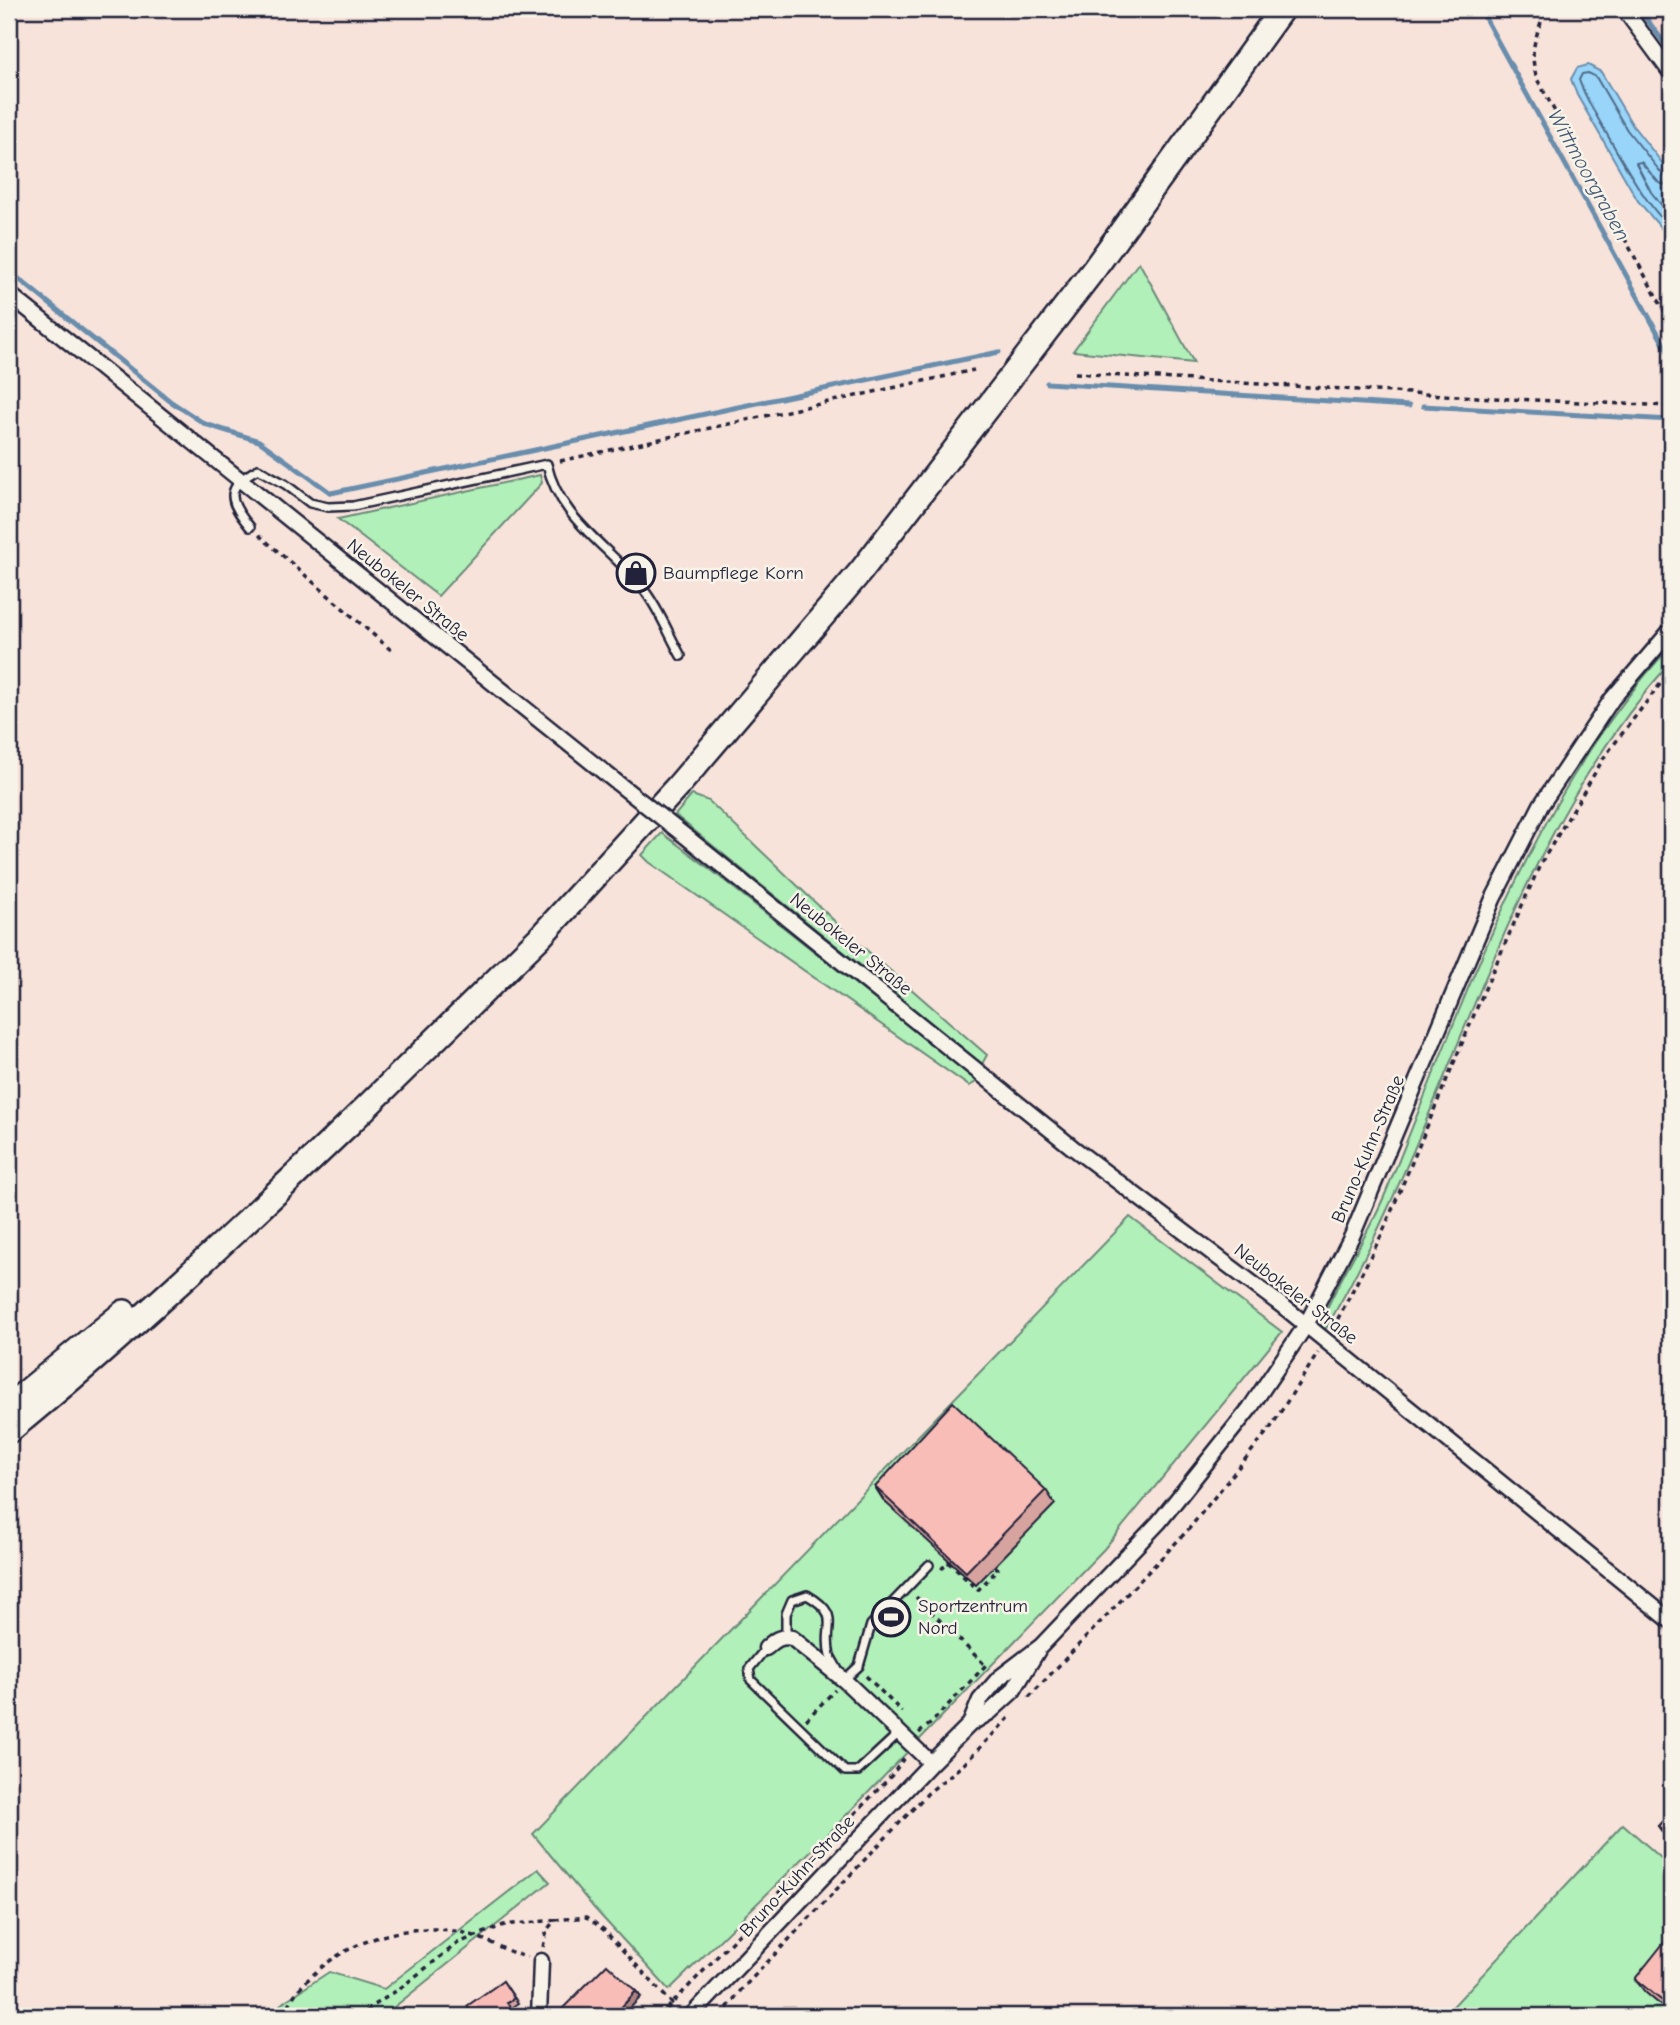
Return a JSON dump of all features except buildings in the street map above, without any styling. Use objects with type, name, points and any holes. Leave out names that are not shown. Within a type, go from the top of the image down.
[{"type":"main road","points":[[9,1431],[51,1397],[255,1214],[349,1124],[541,936],[678,786],[861,571],[1087,278],[1282,9]]},
{"type":"main road","points":[[9,1406],[349,1124]]},
{"type":"street","points":[[1624,9],[1671,73]]},
{"type":"street","name":"Neubokeler Straße","points":[[9,294],[1072,1147],[1306,1325],[1671,1621]]},
{"type":"street","name":"Bruno-Kuhn-Straße","points":[[691,2016],[931,1763],[970,1724],[990,1712],[1013,1690],[1041,1646],[1159,1522],[1250,1408],[1306,1325],[1352,1236],[1493,899],[1541,805],[1612,699],[1671,630]]},
{"type":"street","points":[[766,1648],[776,1639],[786,1636],[801,1644],[844,1680],[931,1763]]},
{"type":"street","points":[[539,2016],[541,1961]]},
{"type":"lane","points":[[250,527],[236,511],[232,493],[239,479],[258,469],[285,484],[310,503],[328,507],[354,506],[547,464],[569,514],[644,590],[681,656]]},
{"type":"lane","points":[[786,1636],[786,1614],[792,1600],[807,1595],[821,1604],[830,1620],[830,1654],[844,1680],[859,1666],[871,1625],[933,1564]]},
{"type":"lane","points":[[766,1648],[749,1669],[751,1681],[845,1770],[858,1771],[899,1733]]},
{"type":"path","points":[[1541,22],[1532,50],[1532,63],[1537,79],[1671,323]]},
{"type":"path","points":[[547,464],[974,370]]},
{"type":"path","points":[[1075,373],[1671,406]]},
{"type":"path","points":[[250,527],[393,651]]},
{"type":"path","points":[[1023,1704],[1188,1530],[1271,1427],[1326,1341],[1381,1236],[1540,865],[1605,756],[1671,670]]},
{"type":"path","points":[[933,1564],[943,1568],[948,1562],[978,1590],[998,1569],[995,1566]]},
{"type":"path","points":[[660,2016],[892,1775],[919,1733],[986,1665],[908,1589]]},
{"type":"path","points":[[800,1727],[844,1680]]},
{"type":"path","points":[[721,2016],[741,1990],[928,1793],[964,1764],[1015,1712]]},
{"type":"path","points":[[358,2016],[399,1989],[458,1943],[504,1925],[587,1917],[604,1930],[683,2016]]},
{"type":"path","points":[[287,2016],[288,2005],[303,1984],[337,1955],[364,1941],[406,1931],[439,1930],[475,1936],[515,1954],[541,1961],[547,1930],[555,1920]]},
{"type":"shaded area","points":[[1635,9],[1671,9],[1671,58],[1642,19]]},
{"type":"green space","points":[[1139,262],[1194,363],[1073,351]]},
{"type":"green space","points":[[540,475],[542,483],[438,596],[338,519]]},
{"type":"green space","points":[[1671,646],[1671,662],[1622,723],[1579,788],[1542,855],[1478,994],[1388,1208],[1325,1330],[1322,1327],[1324,1315],[1379,1208],[1504,905],[1539,836],[1578,769],[1621,705]]},
{"type":"green space","points":[[692,795],[709,801],[847,933],[987,1055],[982,1064],[675,815]]},
{"type":"green space","points":[[662,833],[978,1081],[969,1086],[649,862],[642,855]]},
{"type":"green space","points":[[1130,1217],[1282,1332],[1104,1549],[830,1832],[669,1990],[594,1908],[533,1834]]},
{"type":"green space","points":[[1623,1824],[1671,1867],[1671,1944],[1635,1981],[1671,2010],[1671,2016],[1444,2016]]},
{"type":"green space","points":[[538,1869],[550,1882],[383,2016],[267,2016],[329,1972],[384,1989]]},
{"type":"water","points":[[1588,65],[1601,72],[1633,126],[1671,174],[1671,240],[1638,201],[1577,95],[1571,79],[1577,68]]},
{"type":"waterway","name":"Wittmoorgraben","points":[[1480,9],[1671,357]]},
{"type":"waterway","points":[[1639,9],[1671,52]]},
{"type":"waterway","points":[[9,271],[170,401],[205,424],[259,441],[331,493],[999,352]]},
{"type":"waterway","points":[[1047,383],[1409,406]]},
{"type":"waterway","points":[[1423,406],[1671,420]]},
{"type":"place","name":"Baumpflege Korn","points":[[636,573]]},
{"type":"place","name":"Sportzentrum Nord","points":[[891,1617]]}]
